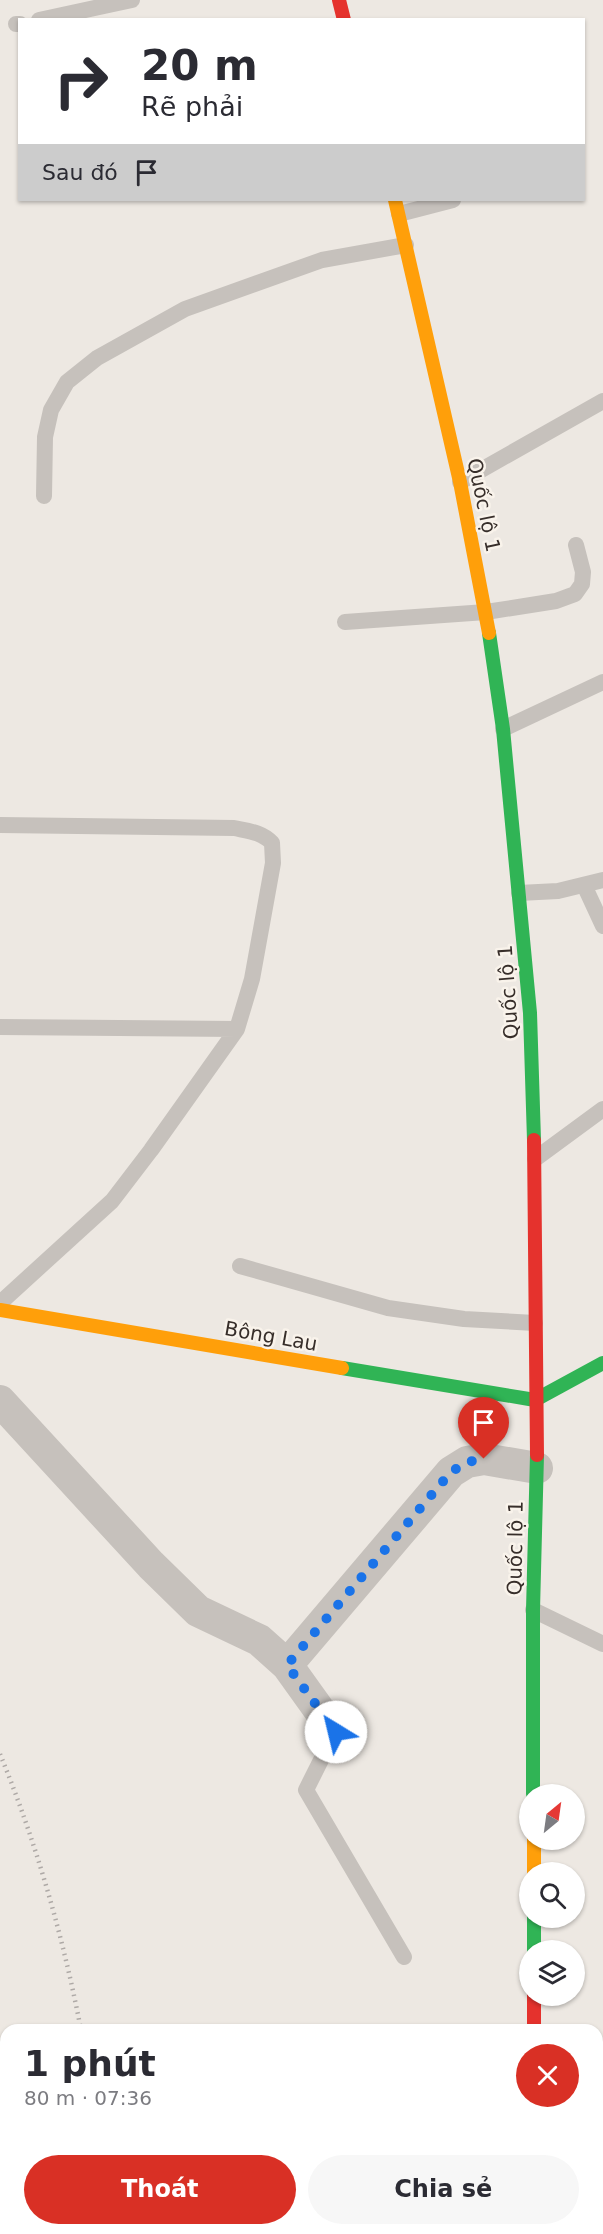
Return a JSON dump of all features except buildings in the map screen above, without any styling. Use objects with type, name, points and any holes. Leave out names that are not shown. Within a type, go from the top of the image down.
[{"type":"main road","points":[[339,0],[344,18]]},
{"type":"main road","name":"Quốc lộ 1","points":[[397,207],[460,482],[486,612],[503,729],[530,1012],[536,1159],[537,1468],[533,1610],[533,1784]]},
{"type":"main road","name":"Bông Lau","points":[[0,1310],[535,1400]]},
{"type":"main road","points":[[535,1400],[603,1364]]},
{"type":"main road","points":[[534,2006],[534,2024]]},
{"type":"street","points":[[0,1401],[151,1565],[198,1611],[259,1640],[287,1665],[336,1732]]},
{"type":"street","points":[[287,1665],[451,1472],[467,1462],[484,1459],[537,1468]]},
{"type":"lane","points":[[48,18],[132,0]]},
{"type":"lane","points":[[397,207],[445,201]]},
{"type":"lane","points":[[44,496],[45,436],[51,410],[67,382],[98,358],[185,309],[322,260],[406,245]]},
{"type":"lane","points":[[460,482],[603,401]]},
{"type":"lane","points":[[345,622],[486,612],[556,601],[574,594],[582,584],[583,572],[576,545]]},
{"type":"lane","points":[[503,729],[603,682]]},
{"type":"lane","points":[[0,825],[234,828],[257,832],[267,837],[272,843],[273,863],[252,979],[237,1029],[152,1150],[112,1201],[0,1303]]},
{"type":"lane","points":[[519,893],[558,891],[603,880]]},
{"type":"lane","points":[[584,885],[603,926]]},
{"type":"lane","points":[[0,1027],[237,1029]]},
{"type":"lane","points":[[536,1159],[603,1109]]},
{"type":"lane","points":[[240,1266],[388,1308],[464,1319],[535,1323]]},
{"type":"lane","points":[[533,1610],[603,1644]]},
{"type":"lane","points":[[336,1732],[306,1790],[404,1957]]},
{"type":"railway","points":[[0,1754],[37,1855],[66,1960],[80,2024]]},
{"type":"traffic: fast","points":[[489,633],[503,729],[530,1013],[534,1140]]},
{"type":"traffic: fast","points":[[342,1368],[535,1400],[603,1363]]},
{"type":"traffic: fast","points":[[533,1784],[533,1610],[537,1455]]},
{"type":"traffic: fast","points":[[534,1928],[534,1940]]},
{"type":"traffic: slow","points":[[395,201],[460,482],[489,633]]},
{"type":"traffic: slow","points":[[0,1310],[342,1368]]},
{"type":"traffic: slow","points":[[534,1850],[534,1862]]},
{"type":"traffic: jam","points":[[339,0],[344,18]]},
{"type":"traffic: jam","points":[[534,1140],[537,1455]]},
{"type":"traffic: jam","points":[[534,2006],[534,2024]]},
{"type":"route","points":[[336,1732],[287,1665],[451,1472],[467,1462],[484,1459]]}]
